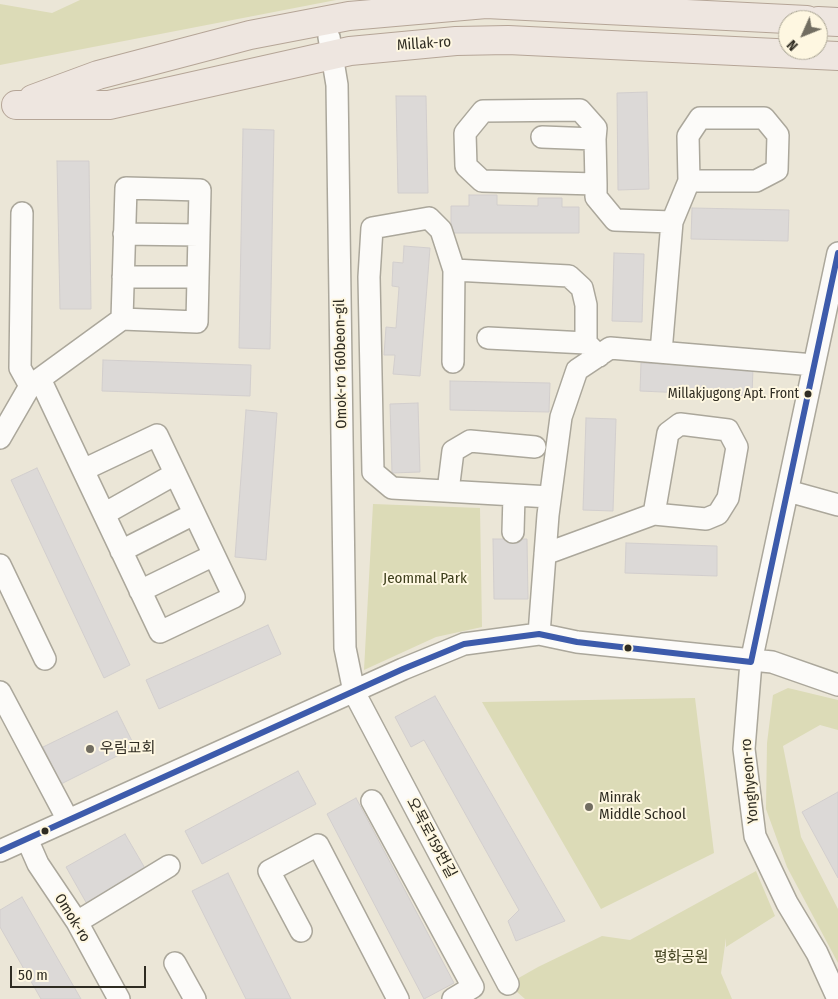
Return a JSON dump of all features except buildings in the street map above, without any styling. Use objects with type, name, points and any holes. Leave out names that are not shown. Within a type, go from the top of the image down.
[{"type":"main road","name":"Millak-ro","points":[[8,107],[98,75],[250,35],[349,16],[486,4],[778,19]]},
{"type":"main road","name":"Millak-ro","points":[[8,107],[109,105],[350,51],[456,41],[508,40],[838,56]]},
{"type":"street","name":"Omok-ro 160beon-gil","points":[[329,37],[337,84],[345,648],[354,692]]},
{"type":"street","points":[[596,184],[482,181],[466,166],[465,133],[483,111],[580,110],[596,128],[595,140],[596,184],[596,197],[615,220],[672,222]]},
{"type":"street","points":[[661,352],[672,222],[689,181],[688,136],[700,118],[764,118],[778,135],[777,170],[756,181],[689,181]]},
{"type":"street","points":[[542,138],[595,140]]},
{"type":"street","points":[[0,438],[35,382],[122,320],[197,322],[200,190],[126,188],[122,320]]},
{"type":"street","points":[[22,213],[20,368],[35,382],[83,470],[160,632],[234,597],[157,435],[83,470]]},
{"type":"street","points":[[453,362],[454,270],[442,230],[429,218],[372,228],[369,277],[373,472],[392,488],[550,496]]},
{"type":"street","points":[[124,234],[199,235]]},
{"type":"street","name":"Yonghyeon-ro","points":[[838,253],[752,662],[744,749],[754,836],[787,903],[817,953],[838,999]]},
{"type":"street","points":[[454,270],[569,276],[582,288],[592,349],[577,370],[561,417],[550,496],[540,634]]},
{"type":"street","points":[[124,277],[198,277]]},
{"type":"street","points":[[488,338],[592,349],[610,348],[814,365]]},
{"type":"street","points":[[545,554],[654,514],[706,519],[718,514],[728,498],[737,447],[728,430],[680,424],[668,434],[654,514]]},
{"type":"street","points":[[448,491],[453,451],[470,441],[535,447]]},
{"type":"street","points":[[104,514],[175,474]]},
{"type":"street","points":[[788,491],[838,505]]},
{"type":"street","points":[[513,532],[514,495]]},
{"type":"street","points":[[121,551],[194,514]]},
{"type":"street","points":[[140,591],[214,555]]},
{"type":"street","points":[[0,565],[45,659]]},
{"type":"street","points":[[0,851],[464,644],[540,634],[577,642],[752,662],[772,662],[838,685]]},
{"type":"street","points":[[0,692],[68,820]]},
{"type":"street","name":"오목로159번길","points":[[354,692],[508,984]]},
{"type":"street","points":[[372,801],[473,987],[453,999]]},
{"type":"street","name":"Omok-ro","points":[[27,839],[38,864],[77,922],[119,999]]},
{"type":"street","points":[[301,931],[269,871],[318,845],[398,999]]},
{"type":"street","points":[[77,922],[169,866]]},
{"type":"street","points":[[175,963],[195,999]]},
{"type":"green space","points":[[80,0],[336,0],[0,65],[0,4],[52,13]]},
{"type":"green space","name":"Jeommal Park","points":[[373,504],[480,508],[482,627],[436,637],[364,670]]},
{"type":"green space","points":[[788,688],[838,700],[838,730],[820,725],[783,746],[801,837],[838,909],[838,963],[787,867],[766,809],[767,743],[773,695]]},
{"type":"green space","points":[[695,698],[714,853],[601,909],[482,702]]},
{"type":"green space","name":"평화공원","points":[[756,871],[775,916],[726,947],[726,938],[721,973],[732,999],[525,999],[508,984],[602,936],[630,940]]},
{"type":"transit line","points":[[0,851],[403,669],[464,644],[539,634],[577,642],[751,662],[838,253]]},
{"type":"place","name":"Millakjugong Apt. Front","points":[[808,394]]},
{"type":"place","name":"우림교회","points":[[90,749]]},
{"type":"place","name":"Minrak Middle School","points":[[589,807]]}]
